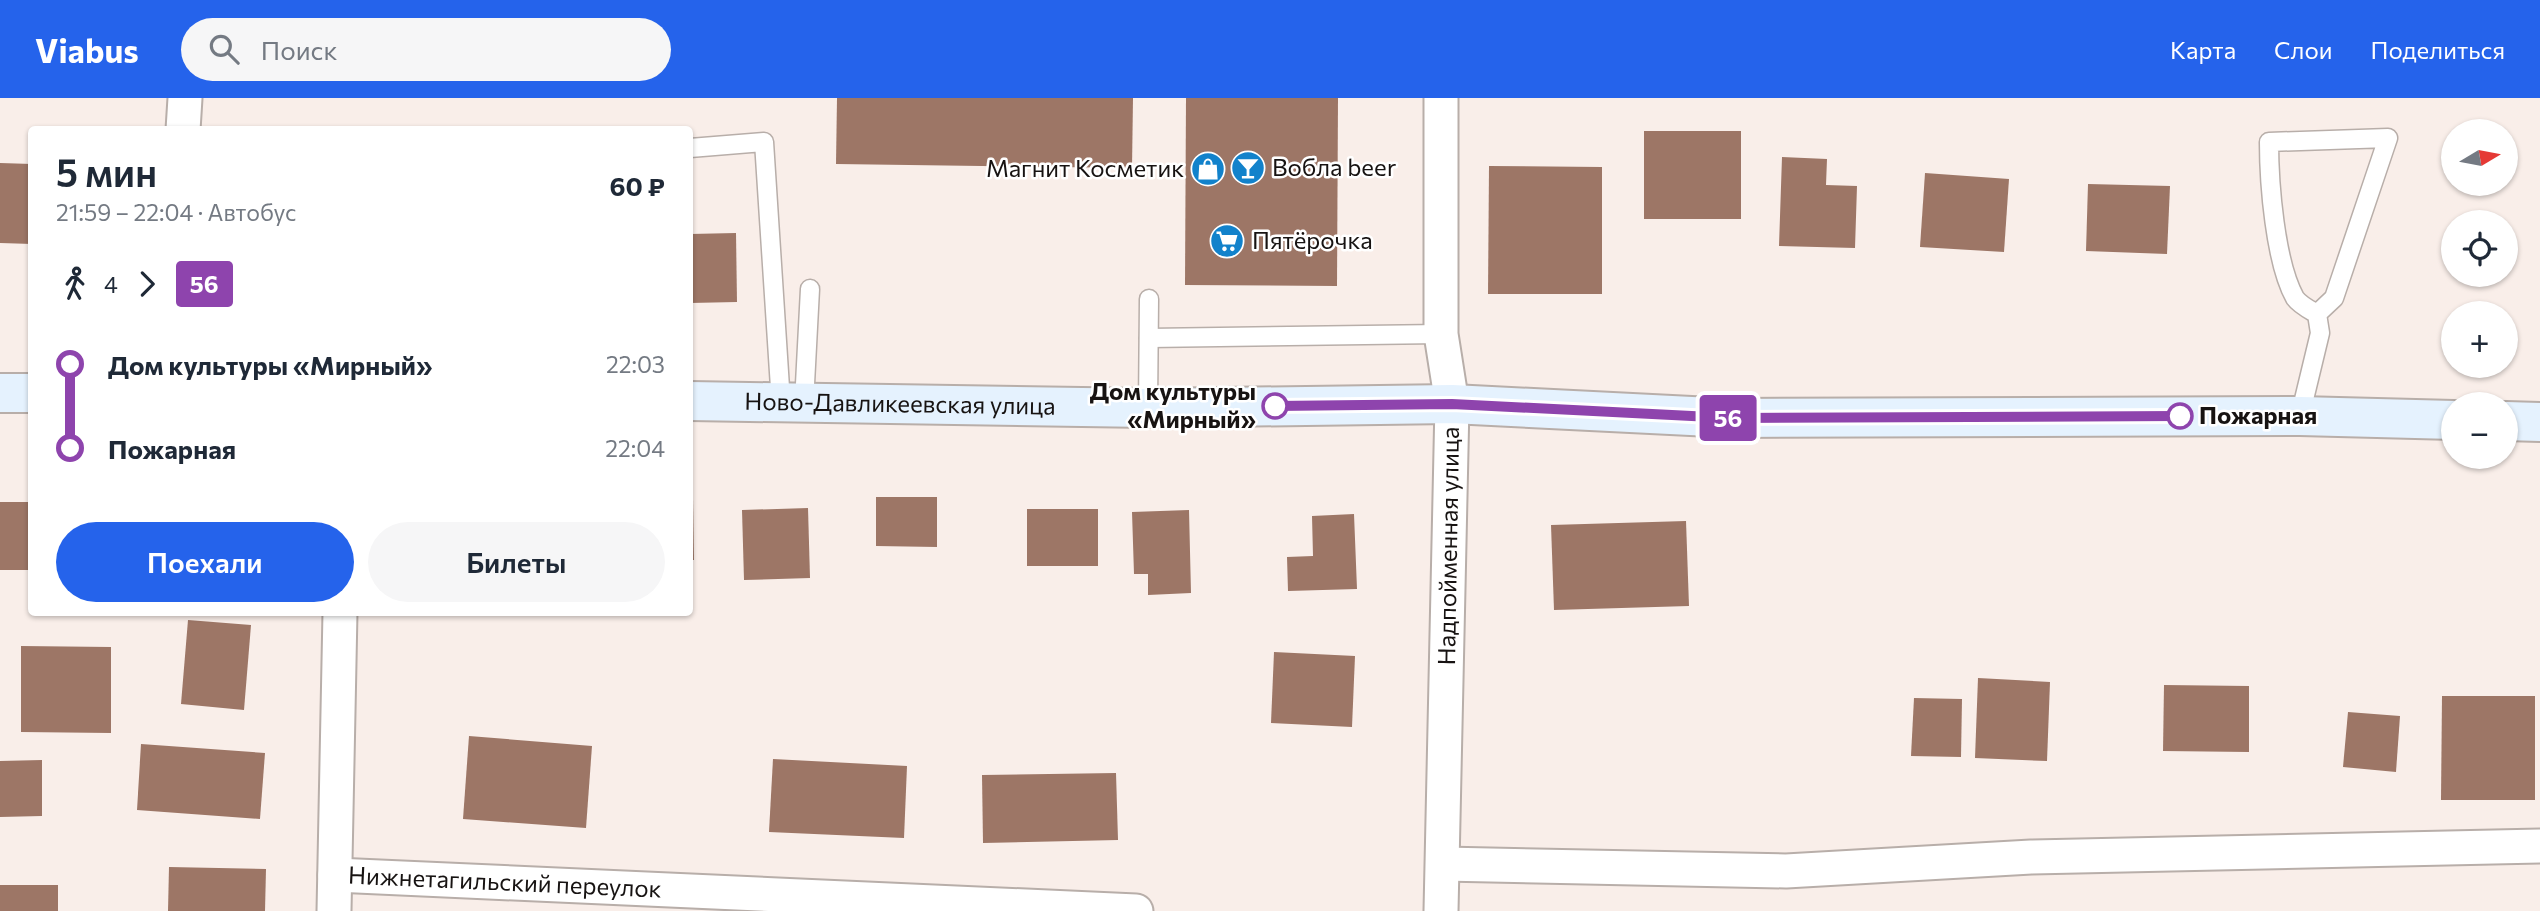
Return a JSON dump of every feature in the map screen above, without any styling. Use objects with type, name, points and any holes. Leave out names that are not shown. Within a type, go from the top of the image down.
[{"type":"street","points":[[184,126],[185,98]]},
{"type":"street","name":"Надпойменная улица","points":[[1441,98],[1441,334],[1452,404],[1441,911]]},
{"type":"street","name":"Ново-Давликеевская улица","points":[[693,401],[1148,408],[1452,404],[1731,418],[2300,416],[2441,420]]},
{"type":"street","points":[[2518,421],[2540,422]]},
{"type":"street","points":[[334,911],[340,616]]},
{"type":"street","points":[[1443,864],[1786,871],[2031,857],[2540,846]]},
{"type":"street","name":"Нижнетагильский переулок","points":[[335,875],[1136,911]]},
{"type":"lane","points":[[2300,416],[2320,333],[2317,314],[2297,301],[2282,259],[2273,212],[2269,142],[2388,138],[2334,298],[2317,314]]},
{"type":"lane","points":[[693,148],[764,142],[792,403]]},
{"type":"lane","points":[[792,403],[810,289]]},
{"type":"lane","points":[[1148,408],[1149,299]]},
{"type":"lane","points":[[1149,338],[1441,334]]},
{"type":"building","points":[[837,98],[1133,98],[1132,168],[836,164]]},
{"type":"building","points":[[1186,98],[1338,98],[1337,286],[1185,285]]},
{"type":"building","points":[[1644,131],[1741,131],[1741,219],[1644,219]]},
{"type":"building","points":[[1782,157],[1827,159],[1826,185],[1857,186],[1855,248],[1779,246]]},
{"type":"building","points":[[0,163],[28,164],[28,244],[0,243]]},
{"type":"building","points":[[1489,166],[1602,167],[1602,294],[1488,294]]},
{"type":"building","points":[[1925,173],[2009,179],[2004,252],[1920,247]]},
{"type":"building","points":[[2088,184],[2170,186],[2167,254],[2086,251]]},
{"type":"building","points":[[736,233],[737,302],[693,303],[693,234]]},
{"type":"building","points":[[876,497],[937,497],[937,547],[876,546]]},
{"type":"building","points":[[693,498],[694,560],[693,560]]},
{"type":"building","points":[[0,502],[28,502],[28,570],[0,570]]},
{"type":"building","points":[[808,508],[810,578],[744,580],[742,510]]},
{"type":"building","points":[[1027,509],[1098,509],[1098,566],[1027,566]]},
{"type":"building","points":[[1189,510],[1191,593],[1148,595],[1148,574],[1134,574],[1132,512]]},
{"type":"building","points":[[1354,514],[1357,589],[1288,591],[1287,557],[1313,556],[1312,516]]},
{"type":"building","points":[[1686,521],[1689,606],[1554,610],[1551,525]]},
{"type":"building","points":[[188,620],[251,625],[244,710],[181,704]]},
{"type":"building","points":[[21,646],[111,647],[111,733],[21,732]]},
{"type":"building","points":[[1274,652],[1355,656],[1352,727],[1271,723]]},
{"type":"building","points":[[1978,678],[2050,682],[2047,761],[1975,758]]},
{"type":"building","points":[[2164,685],[2249,686],[2249,752],[2163,751]]},
{"type":"building","points":[[2442,696],[2535,696],[2535,800],[2441,800]]},
{"type":"building","points":[[1914,698],[1962,699],[1961,757],[1911,756]]},
{"type":"building","points":[[2348,712],[2400,716],[2396,772],[2343,767]]},
{"type":"building","points":[[469,736],[592,746],[586,828],[463,819]]},
{"type":"building","points":[[141,744],[265,753],[260,819],[137,810]]},
{"type":"building","points":[[773,759],[907,766],[904,838],[769,832]]},
{"type":"building","points":[[42,760],[42,816],[0,817],[0,761]]},
{"type":"building","points":[[1116,773],[1118,840],[983,843],[982,775]]},
{"type":"building","points":[[169,867],[266,869],[265,911],[168,911]]},
{"type":"building","points":[[0,885],[58,885],[58,911],[0,911]]},
{"type":"bus line","name":"56","points":[[1275,406],[1452,404],[1731,418],[2180,416]]},
{"type":"place","name":"Вобла beer","points":[[1248,168]]},
{"type":"place","name":"Магнит Косметик","points":[[1208,169]]},
{"type":"place","name":"Пятёрочка","points":[[1227,241]]},
{"type":"place","name":"Дом культуры «Мирный»","points":[[1275,406]]},
{"type":"place","name":"Пожарная","points":[[2180,416]]}]
